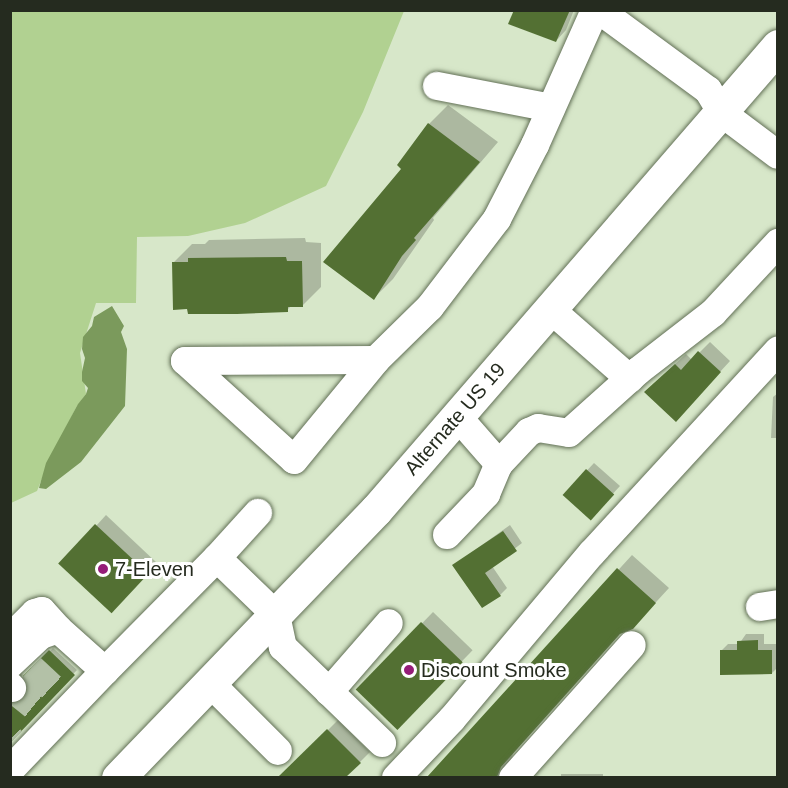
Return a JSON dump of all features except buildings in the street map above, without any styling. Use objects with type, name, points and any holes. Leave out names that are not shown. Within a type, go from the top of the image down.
[{"type":"main road","name":"Alternate US 19","points":[[118,777],[376,510],[722,113],[777,46]]},
{"type":"street","points":[[376,360],[185,361],[294,460],[376,360],[430,307],[497,219],[597,10],[708,90],[722,113],[777,155]]},
{"type":"street","points":[[437,86],[551,108]]},
{"type":"street","points":[[447,535],[486,494],[500,464],[529,432],[538,428],[569,433],[578,427],[630,379],[712,314],[777,243]]},
{"type":"street","points":[[550,309],[630,379]]},
{"type":"street","points":[[396,777],[452,719],[592,553],[777,351]]},
{"type":"street","points":[[457,416],[500,464]]},
{"type":"street","points":[[16,755],[56,708],[105,671],[217,558],[258,513]]},
{"type":"street","points":[[217,558],[276,615],[283,647],[382,743]]},
{"type":"street","points":[[329,692],[389,623]]},
{"type":"street","points":[[16,667],[41,635],[58,629],[105,671]]},
{"type":"street","points":[[513,777],[632,645]]},
{"type":"street","points":[[210,683],[278,752]]},
{"type":"shaded area","points":[[10,11],[404,11],[363,112],[326,186],[245,223],[188,236],[137,237],[136,303],[96,303],[80,353],[86,394],[77,406],[51,456],[37,491],[11,503]]},
{"type":"shaded area","points":[[112,306],[124,326],[121,332],[127,349],[125,406],[81,462],[46,489],[39,488],[46,463],[88,388],[82,381],[85,358],[82,349],[83,337],[92,326],[94,317]]},
{"type":"tunnel","points":[[31,668],[58,693]]},
{"type":"tunnel","points":[[12,688],[40,711]]},
{"type":"place","name":"7-Eleven","points":[[103,569]]},
{"type":"place","name":"Discount Smoke","points":[[409,670]]}]
